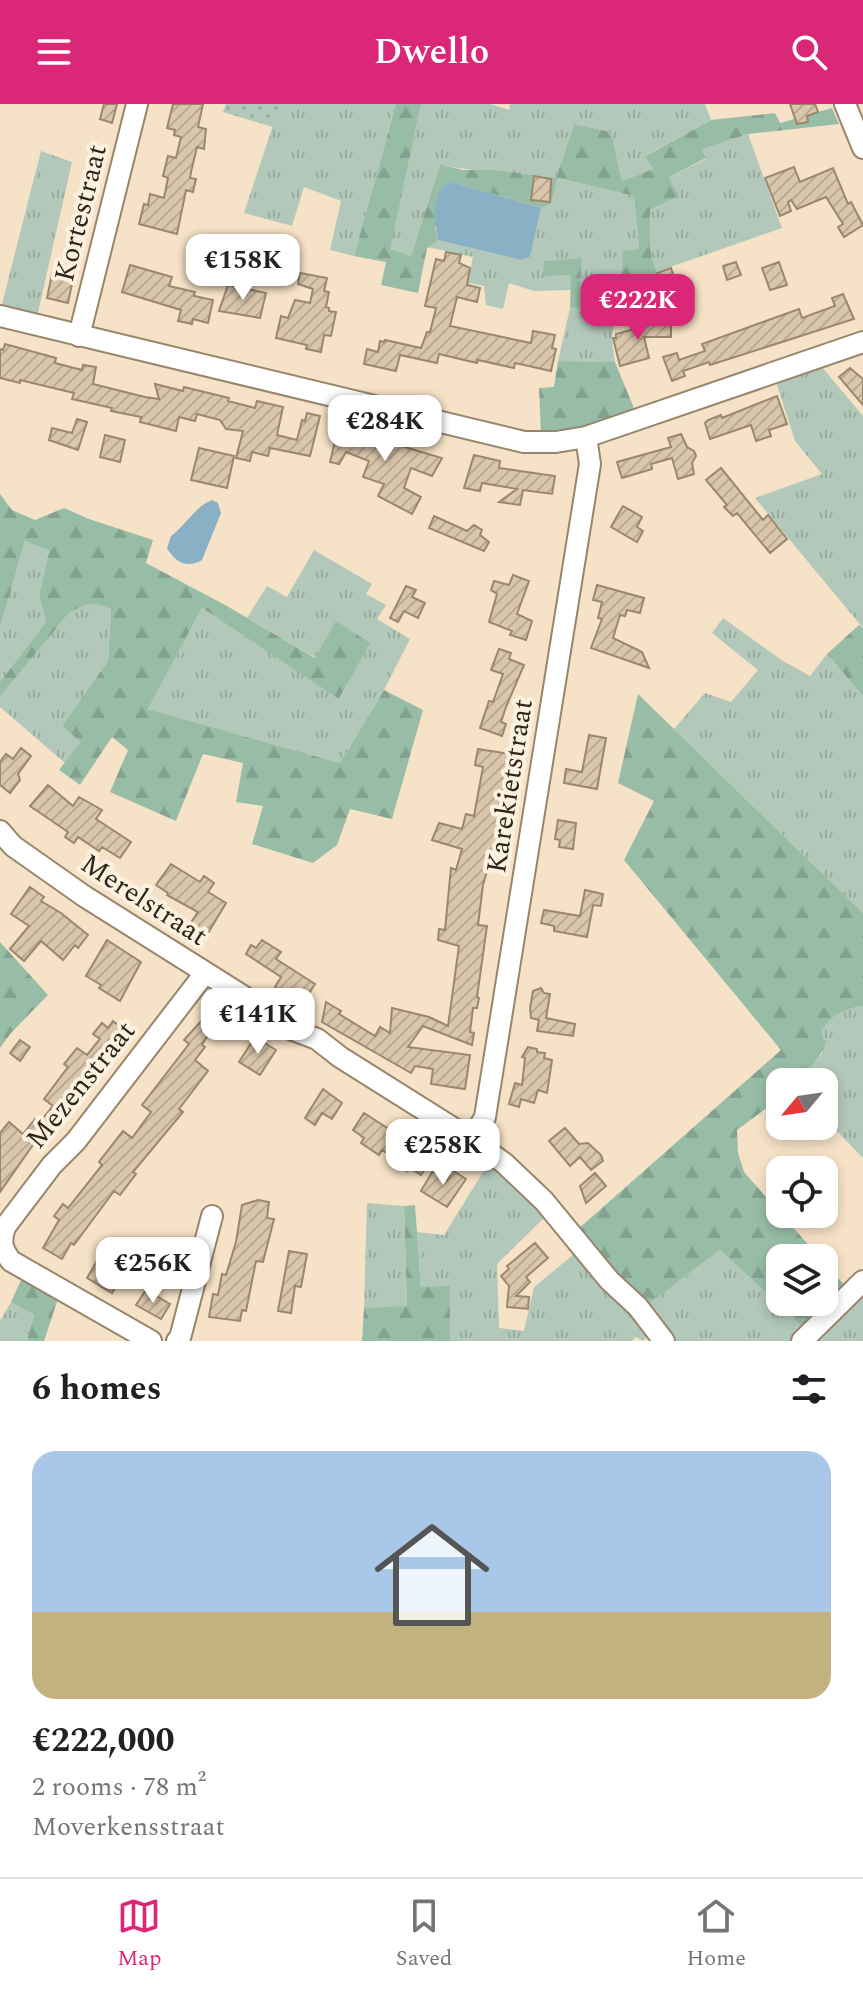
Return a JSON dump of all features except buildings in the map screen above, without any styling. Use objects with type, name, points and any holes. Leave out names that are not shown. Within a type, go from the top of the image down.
[{"type":"street","name":"Kortestraat","points":[[79,336],[137,104]]},
{"type":"street","points":[[845,104],[863,148]]},
{"type":"street","points":[[0,316],[524,442],[556,442],[586,437],[863,342]]},
{"type":"street","name":"Karekietstraat","points":[[472,1140],[485,1117],[590,464],[586,437]]},
{"type":"street","name":"Merelstraat","points":[[0,831],[13,846],[84,896],[262,1008],[285,1027],[317,1039],[340,1057],[472,1140],[520,1177],[544,1201],[664,1341]]},
{"type":"street","name":"Mezenstraat","points":[[151,1341],[11,1261],[1,1246],[1,1237],[5,1227],[52,1165],[76,1141],[205,973]]},
{"type":"street","points":[[177,1341],[212,1216]]},
{"type":"street","points":[[802,1341],[863,1281]]},
{"type":"green space","points":[[226,104],[280,104],[273,127],[223,112]]},
{"type":"green space","points":[[280,104],[396,104],[354,256],[330,250],[341,201],[304,187],[292,226],[244,213]]},
{"type":"green space","points":[[396,104],[421,104],[390,249],[411,256],[440,164],[463,170],[494,170],[556,178],[574,124],[611,132],[622,181],[653,169],[645,156],[711,120],[775,113],[780,123],[832,108],[839,124],[748,134],[702,149],[706,158],[669,177],[678,196],[650,210],[651,256],[661,285],[640,291],[642,301],[570,308],[571,275],[543,276],[544,261],[582,258],[580,286],[621,285],[623,251],[639,249],[634,196],[557,178],[551,204],[541,208],[452,182],[435,228],[438,240],[427,248],[418,293],[381,285],[386,262],[354,256]]},
{"type":"green space","points":[[421,104],[491,104],[509,110],[510,104],[705,104],[711,120],[646,155],[653,169],[622,181],[611,132],[574,124],[556,178],[634,196],[639,249],[621,285],[580,286],[582,259],[571,275],[571,290],[534,291],[509,283],[503,309],[486,305],[484,286],[468,283],[473,257],[427,247],[438,240],[521,260],[530,257],[541,208],[551,204],[556,179],[440,164],[411,256],[389,249]]},
{"type":"green space","points":[[748,134],[782,228],[656,272],[651,256],[650,210],[677,196],[669,177],[706,159],[701,149]]},
{"type":"green space","points":[[41,151],[72,162],[37,317],[1,308]]},
{"type":"green space","points":[[615,303],[612,341],[615,362],[558,361],[570,308]]},
{"type":"green space","points":[[558,361],[615,362],[636,413],[566,434],[541,435],[539,388],[554,387]]},
{"type":"green space","points":[[821,366],[863,416],[863,628],[755,498],[822,474],[795,441],[775,379]]},
{"type":"green space","points":[[0,494],[12,510],[35,520],[64,508],[153,540],[146,563],[315,658],[336,621],[370,643],[339,699],[202,608],[148,709],[340,763],[384,690],[423,710],[392,819],[350,809],[337,845],[313,863],[252,844],[263,806],[236,802],[243,763],[203,754],[176,821],[110,792],[128,750],[112,737],[80,785],[59,770],[81,742],[62,726],[108,661],[111,609],[89,604],[68,614],[0,697],[0,682],[46,622],[39,595],[49,550],[25,541],[0,628]]},
{"type":"green space","points":[[25,541],[49,549],[39,595],[46,622],[0,682],[0,628]]},
{"type":"green space","points":[[314,550],[372,584],[366,594],[386,605],[377,619],[410,639],[384,690],[340,763],[148,709],[202,608],[340,698],[369,642],[316,658],[247,618],[267,586],[287,597]]},
{"type":"green space","points":[[98,602],[111,608],[108,661],[62,726],[82,742],[65,763],[0,707],[0,697],[68,614],[80,606]]},
{"type":"green space","points":[[723,618],[783,661],[810,676],[827,654],[863,696],[863,913],[674,729],[705,693],[731,702],[758,670],[712,633]]},
{"type":"green space","points":[[859,625],[863,628],[863,696],[827,654]]},
{"type":"green space","points":[[638,694],[863,913],[863,1006],[842,1011],[829,1021],[820,1033],[826,1042],[824,1048],[810,1068],[766,1068],[766,1108],[737,1130],[738,1153],[744,1172],[766,1197],[766,1228],[793,1228],[808,1244],[766,1244],[766,1293],[720,1250],[645,1307],[577,1230],[781,1050],[624,860],[654,801],[618,783]]},
{"type":"green space","points":[[0,942],[48,995],[0,1048]]},
{"type":"green space","points":[[863,1006],[863,1158],[838,1132],[838,1068],[808,1068],[822,1054],[822,1027],[831,1017]]},
{"type":"green space","points":[[490,1161],[547,1215],[497,1264],[499,1328],[524,1331],[534,1287],[579,1250],[623,1310],[629,1306],[648,1336],[643,1341],[636,1337],[632,1341],[450,1341],[450,1287],[421,1287],[417,1232],[444,1235]]},
{"type":"green space","points":[[367,1203],[404,1206],[407,1307],[364,1308]]},
{"type":"green space","points":[[415,1205],[421,1287],[450,1286],[450,1341],[362,1341],[364,1308],[407,1306],[404,1206]]},
{"type":"green space","points":[[720,1250],[766,1293],[766,1316],[791,1316],[803,1327],[790,1341],[674,1341],[645,1307]]},
{"type":"green space","points":[[22,1278],[58,1299],[44,1341],[27,1341],[34,1315],[11,1302]]},
{"type":"green space","points":[[838,1278],[846,1287],[838,1294]]},
{"type":"green space","points":[[863,1294],[863,1341],[814,1341]]},
{"type":"green space","points":[[11,1302],[34,1315],[27,1341],[0,1341],[0,1321]]},
{"type":"green space","points":[[791,1316],[815,1316],[803,1327]]},
{"type":"water","points":[[452,182],[541,208],[530,257],[521,260],[438,240],[435,207],[440,192]]},
{"type":"water","points":[[212,500],[218,503],[221,513],[202,560],[182,563],[167,548],[171,536],[201,506]]}]
